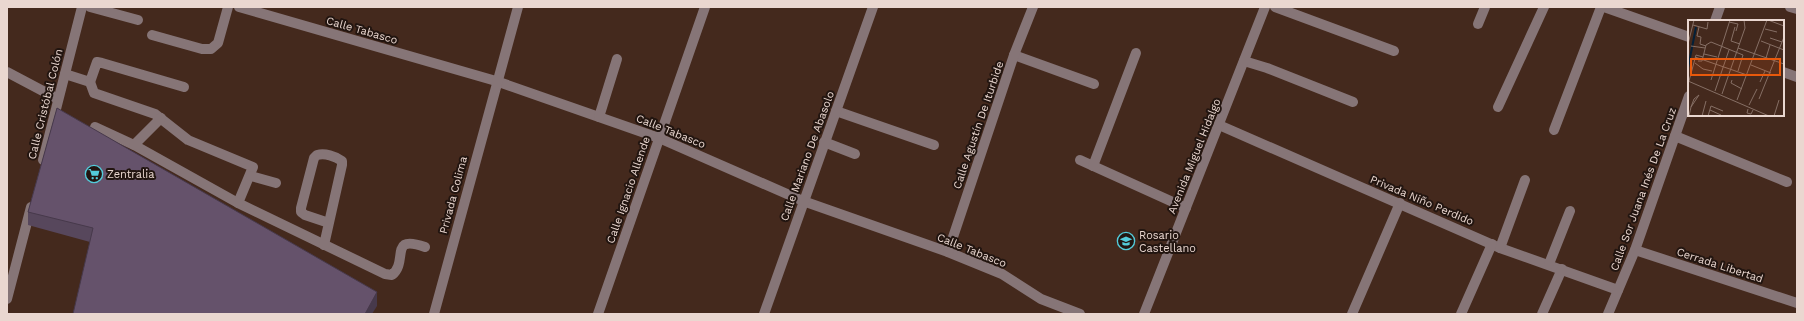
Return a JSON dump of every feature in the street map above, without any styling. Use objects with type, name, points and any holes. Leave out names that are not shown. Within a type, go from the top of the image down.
[{"type":"street","name":"Calle Cristóbal Colón","points":[[40,171],[82,7]]},
{"type":"street","points":[[90,7],[138,20]]},
{"type":"street","points":[[152,35],[202,49],[211,49],[218,44],[228,7]]},
{"type":"street","name":"Calle Tabasco","points":[[239,7],[496,81],[659,138],[803,201],[948,252],[1002,274],[1041,299],[1080,314]]},
{"type":"street","name":"Privada Colima","points":[[434,314],[496,81],[518,7]]},
{"type":"street","name":"Calle Ignacio Allende","points":[[598,314],[705,7]]},
{"type":"street","name":"Calle Mariano De Abasolo","points":[[764,314],[873,7]]},
{"type":"street","name":"Calle Agustín De Iturbide","points":[[948,252],[1014,55],[1033,7]]},
{"type":"street","name":"Avenida Miguel Hidalgo","points":[[1144,314],[1264,7]]},
{"type":"street","points":[[1275,7],[1394,51]]},
{"type":"street","points":[[1478,24],[1485,7]]},
{"type":"street","points":[[1498,107],[1544,7]]},
{"type":"street","points":[[1554,130],[1602,7],[1688,37]]},
{"type":"street","points":[[1715,20],[1720,7]]},
{"type":"street","points":[[1790,7],[1797,9]]},
{"type":"street","points":[[1093,166],[1136,53]]},
{"type":"street","points":[[1014,55],[1094,84]]},
{"type":"street","points":[[599,117],[617,60]]},
{"type":"street","points":[[1244,61],[1268,68],[1353,102]]},
{"type":"street","points":[[184,87],[97,62],[90,82],[94,93],[161,118],[188,140],[250,164],[253,167],[251,176],[238,203]]},
{"type":"street","points":[[7,72],[58,99]]},
{"type":"street","points":[[1784,72],[1797,77]]},
{"type":"street","points":[[65,74],[90,82]]},
{"type":"street","name":"Calle Sor Juana Inés De La Cruz","points":[[1608,314],[1635,250],[1688,99]]},
{"type":"street","points":[[836,111],[934,145]]},
{"type":"street","points":[[134,145],[161,118]]},
{"type":"street","name":"Privada Niño Perdido","points":[[1219,125],[1305,164],[1400,203],[1496,246],[1618,290]]},
{"type":"street","points":[[95,127],[134,145],[238,203],[385,274],[392,275],[396,271],[402,247],[406,242],[425,247]]},
{"type":"street","points":[[1675,136],[1787,182]]},
{"type":"street","points":[[824,142],[855,154]]},
{"type":"street","points":[[324,245],[329,223],[342,165],[342,161],[338,158],[317,154],[314,158],[301,212],[305,215],[329,223]]},
{"type":"street","points":[[1080,160],[1186,208]]},
{"type":"street","points":[[251,176],[276,183]]},
{"type":"street","points":[[1461,314],[1496,246],[1525,180]]},
{"type":"street","points":[[7,299],[34,193]]},
{"type":"street","points":[[1352,314],[1400,203]]},
{"type":"street","points":[[1549,264],[1570,211]]},
{"type":"street","name":"Cerrada Libertad","points":[[1635,250],[1797,303]]},
{"type":"street","points":[[1542,314],[1562,269]]},
{"type":"building","name":"Zentralia","points":[[57,108],[377,292],[365,314],[73,314],[93,228],[28,212]]},
{"type":"place","name":"Zentralia","points":[[94,174]]},
{"type":"place","name":"Rosario Castellano","points":[[1126,241]]}]
